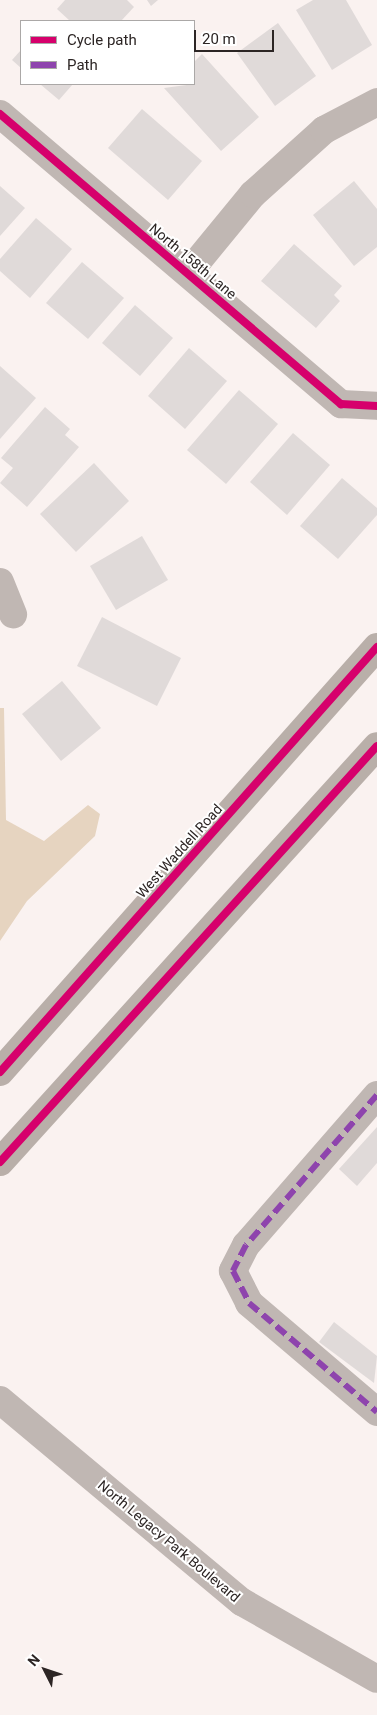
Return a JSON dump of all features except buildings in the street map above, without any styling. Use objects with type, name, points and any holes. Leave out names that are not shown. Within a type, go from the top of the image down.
[{"type":"main road","name":"West Waddell Road","points":[[0,1072],[377,646]]},
{"type":"main road","points":[[0,1162],[377,746]]},
{"type":"street","points":[[188,273],[254,194],[317,136],[377,102]]},
{"type":"street","name":"North 158th Lane","points":[[0,114],[341,404],[377,406]]},
{"type":"street","points":[[0,582],[14,614]]},
{"type":"street","points":[[377,1095],[246,1245],[233,1271],[250,1303],[377,1412]]},
{"type":"street","name":"North Legacy Park Boulevard","points":[[0,1400],[242,1602],[377,1679]]},
{"type":"shaded area","points":[[0,708],[4,708],[6,820],[44,841],[88,805],[100,814],[95,836],[27,901],[0,941]]},
{"type":"marked path","points":[[377,1095],[246,1245],[233,1271],[249,1303],[377,1412]]},
{"type":"cycle path","points":[[0,114],[341,404],[377,406]]},
{"type":"cycle path","points":[[0,1072],[377,647]]},
{"type":"cycle path","points":[[0,1162],[377,746]]}]
